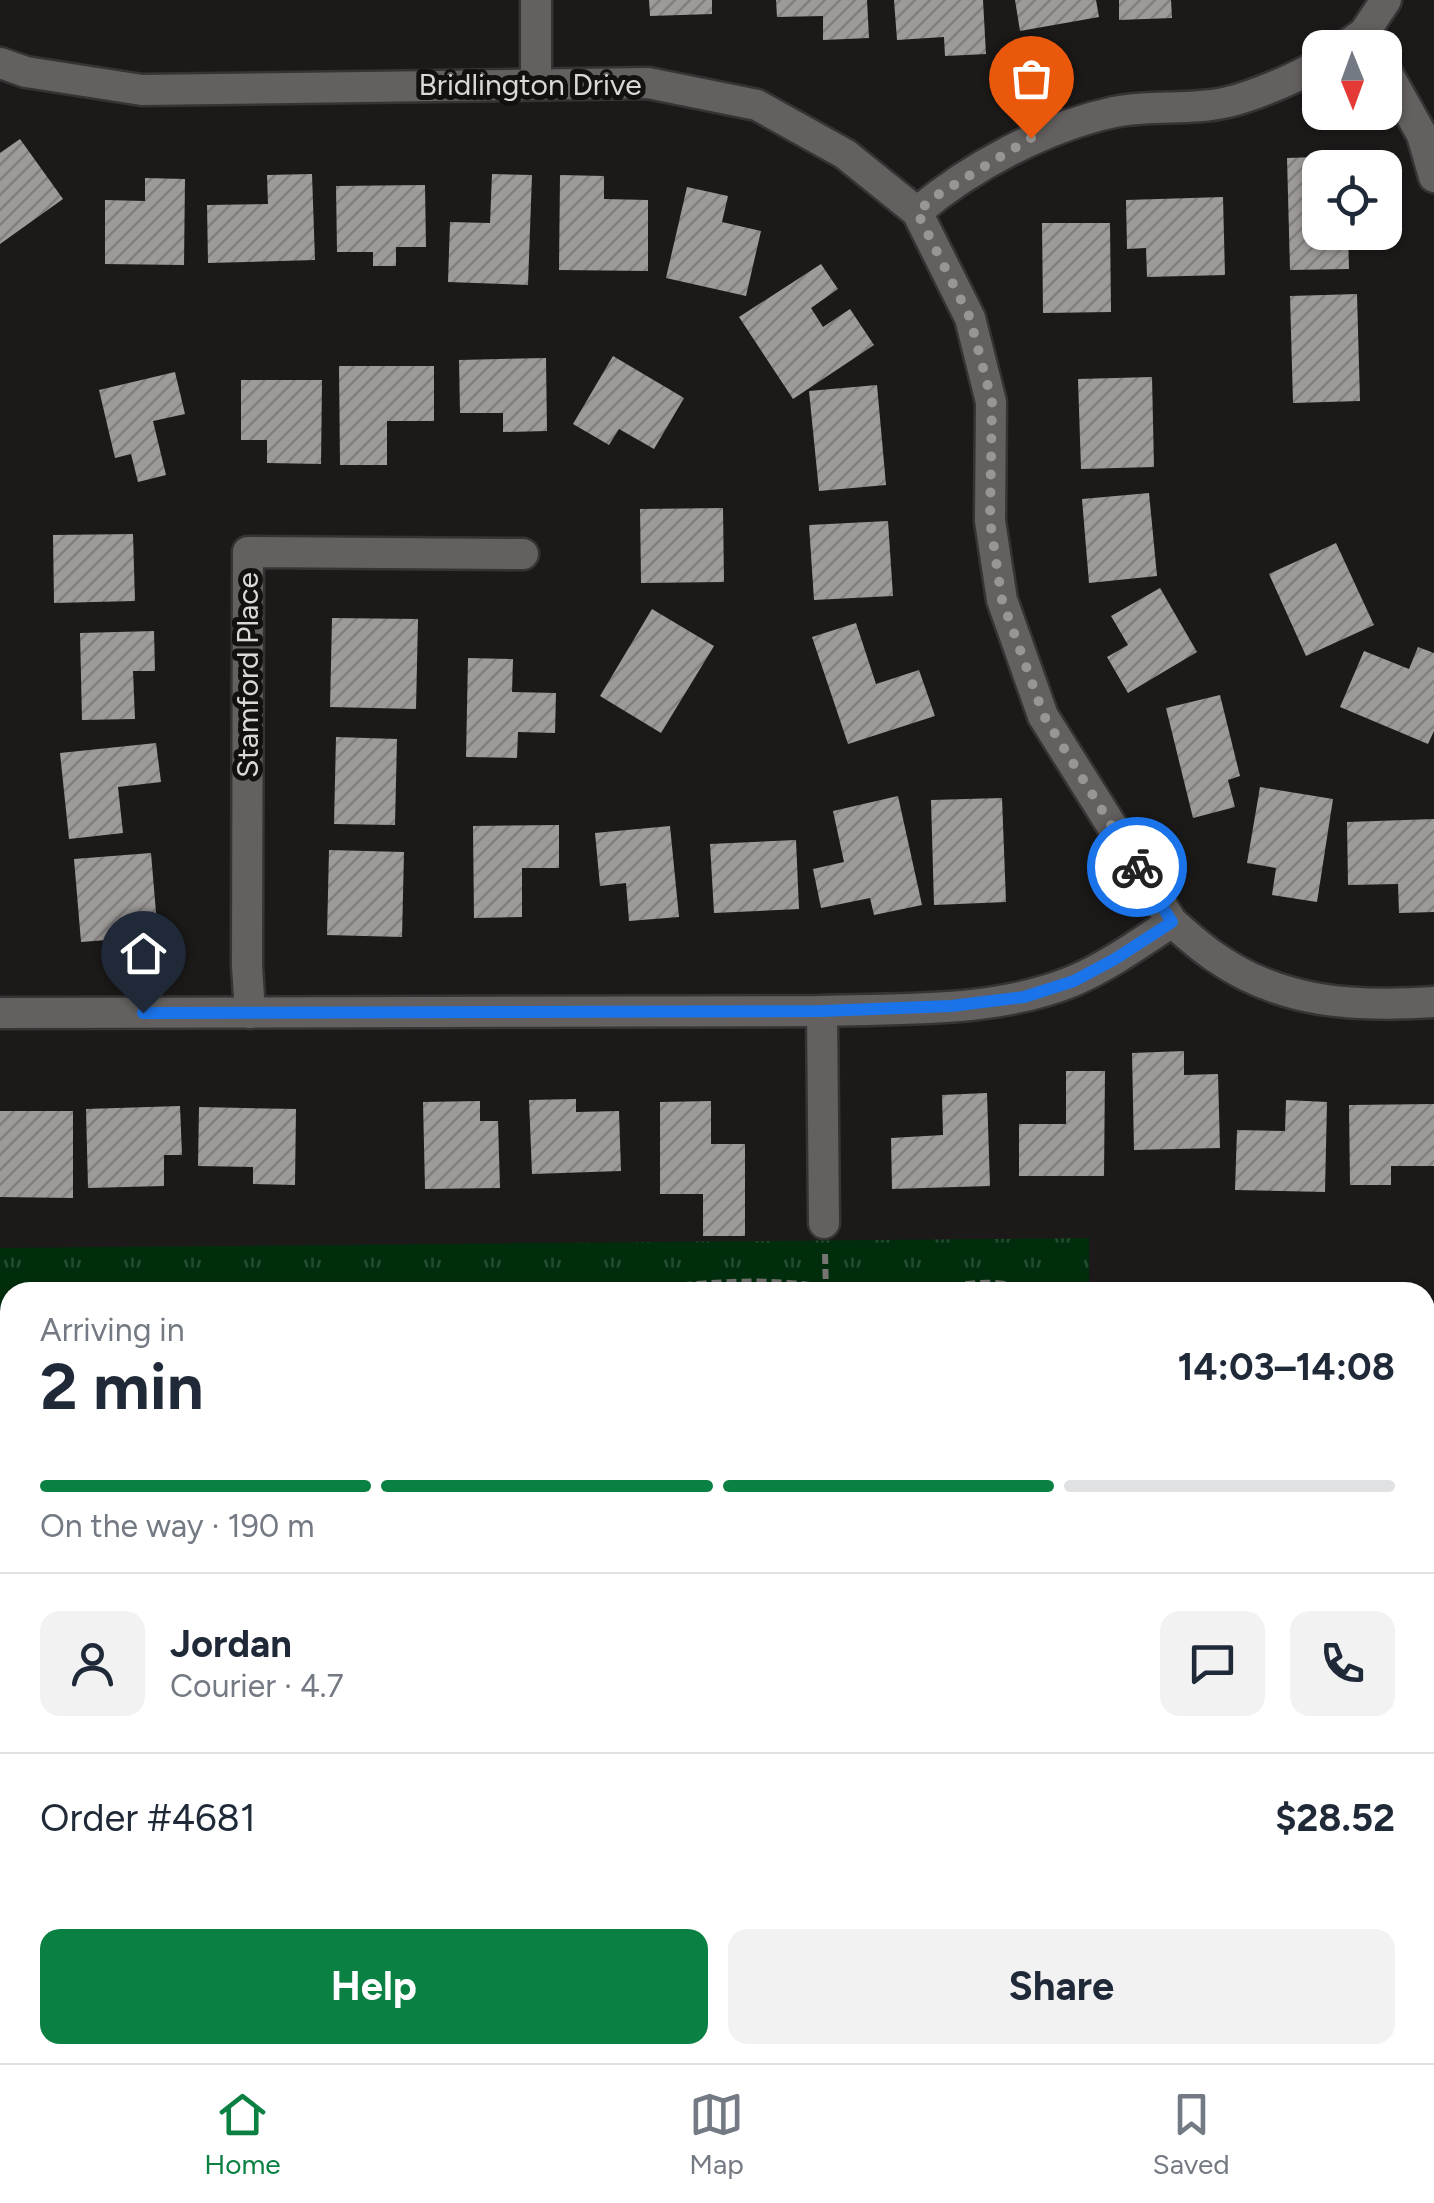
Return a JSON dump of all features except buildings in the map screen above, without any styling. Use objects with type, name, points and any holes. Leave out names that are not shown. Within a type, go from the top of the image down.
[{"type":"street","points":[[536,0],[536,83]]},
{"type":"street","points":[[1368,30],[1386,0]]},
{"type":"street","name":"Bridlington Drive","points":[[0,63],[26,72],[142,90],[648,83],[757,105],[845,154],[917,212],[970,318],[992,402],[990,521],[1002,600],[1044,716],[1172,922],[1215,958],[1267,987],[1322,1002],[1434,1002]]},
{"type":"street","points":[[917,212],[936,196],[1031,138],[1115,111],[1228,102],[1302,74]]},
{"type":"street","points":[[1402,100],[1422,135],[1434,177]]},
{"type":"street","name":"Stamford Place","points":[[250,1012],[248,552],[523,554]]},
{"type":"street","points":[[0,1013],[822,1011],[951,1006],[1024,997],[1074,981],[1172,922]]},
{"type":"street","points":[[822,1011],[824,1223]]},
{"type":"green space","points":[[1089,1238],[1089,1282],[0,1282],[0,1248]]},
{"type":"way so far","points":[[1031,138],[936,196],[917,212],[970,318],[992,402],[990,521],[1002,600],[1044,716],[1137,867]]},
{"type":"route","points":[[143,1013],[822,1011],[951,1006],[1024,997],[1074,981],[1172,922],[1137,867]]}]
